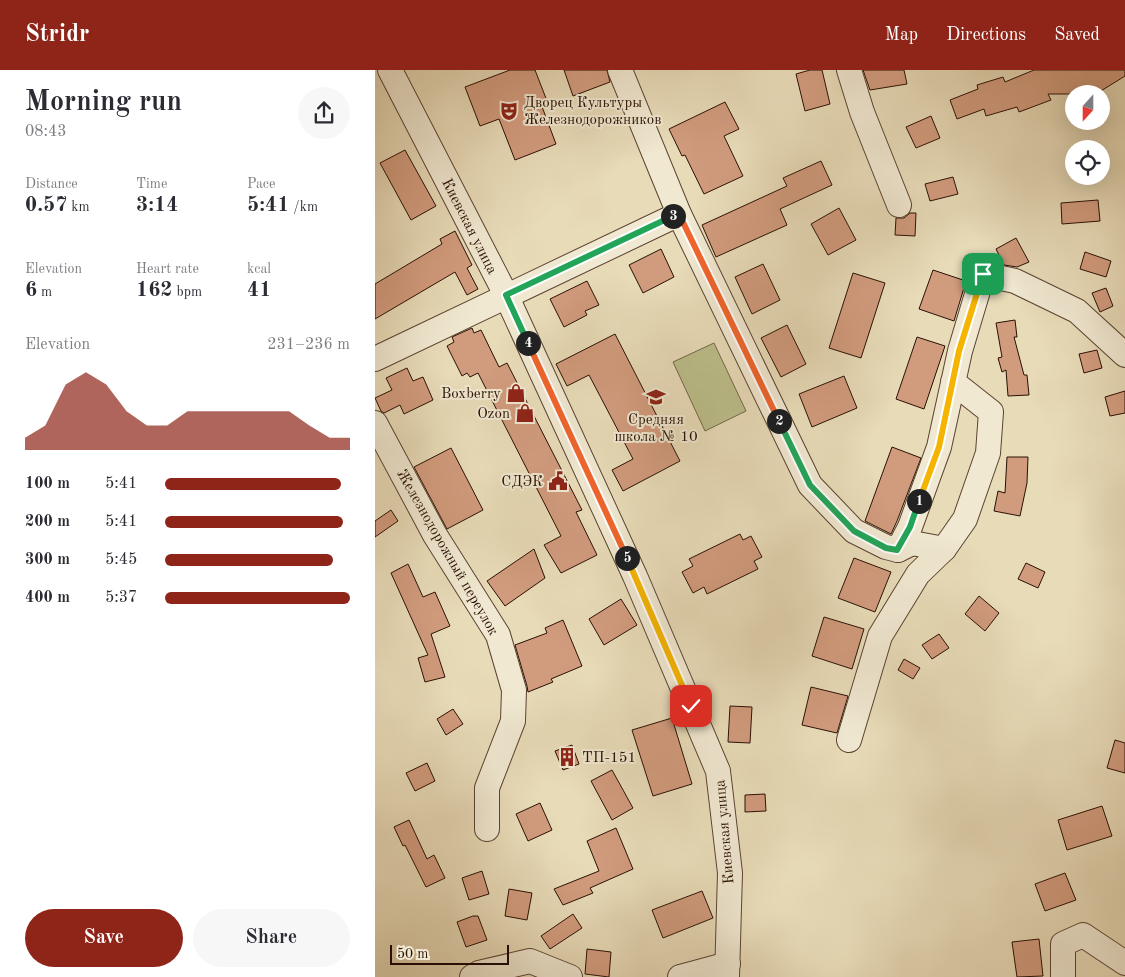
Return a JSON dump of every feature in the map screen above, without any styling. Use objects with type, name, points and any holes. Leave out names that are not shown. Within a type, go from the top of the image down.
[{"type":"street","name":"Киевская улица","points":[[390,70],[506,295],[635,576],[718,771],[730,874],[727,971]]},
{"type":"street","points":[[620,70],[679,214],[810,485],[854,531],[886,548],[897,550],[912,543],[944,549]]},
{"type":"street","points":[[849,70],[862,112],[899,204]]},
{"type":"street","points":[[375,359],[679,214]]},
{"type":"street","points":[[897,550],[910,527],[939,447],[959,351],[983,274],[1015,281],[1077,311],[1125,355]]},
{"type":"street","points":[[849,740],[880,636],[918,574],[944,549],[965,519],[988,453],[991,412],[953,382]]},
{"type":"street","name":"Железнодорожный переулок","points":[[375,423],[435,535],[498,635],[514,690],[513,721],[487,788],[487,829]]},
{"type":"street","points":[[1063,977],[1063,944],[1083,935],[1125,963]]},
{"type":"street","points":[[472,977],[479,973],[530,961],[570,977]]},
{"type":"street","points":[[680,977],[727,971]]},
{"type":"green space","points":[[714,343],[746,411],[705,431],[673,362]]},
{"type":"building","name":"Дворец Культуры Железнодорожников","points":[[510,70],[535,70],[547,101],[541,104],[556,144],[515,160],[499,119],[480,126],[465,87]]},
{"type":"building","points":[[564,70],[607,70],[610,82],[573,96]]},
{"type":"building","points":[[810,70],[822,70],[830,104],[805,111],[796,74]]},
{"type":"building","points":[[863,70],[904,70],[907,84],[870,90]]},
{"type":"building","points":[[1034,70],[1125,70],[1125,76],[1110,85],[1065,85],[1065,94],[1048,94],[1051,100],[1019,112],[1017,107],[986,116],[984,109],[957,119],[950,100],[978,89],[977,85],[1003,77],[1005,82]]},
{"type":"building","points":[[725,102],[739,129],[724,136],[743,176],[704,194],[685,155],[682,156],[669,129]]},
{"type":"building","points":[[931,116],[940,138],[916,148],[906,127]]},
{"type":"building","points":[[405,150],[436,206],[411,220],[380,163]]},
{"type":"building","points":[[821,161],[832,185],[780,209],[787,225],[716,257],[702,225],[787,186],[783,178]]},
{"type":"building","points":[[953,177],[958,194],[930,201],[925,184]]},
{"type":"building","points":[[1098,200],[1100,221],[1062,224],[1061,203]]},
{"type":"building","points":[[839,208],[856,240],[828,255],[811,224]]},
{"type":"building","points":[[910,213],[916,213],[915,236],[895,235],[896,218],[904,218]]},
{"type":"building","points":[[455,231],[472,265],[467,268],[478,289],[467,295],[455,272],[375,319],[375,284],[442,244],[440,239]]},
{"type":"building","points":[[1016,238],[1029,262],[1017,267],[1004,265],[996,249]]},
{"type":"building","points":[[661,249],[674,277],[643,293],[629,265]]},
{"type":"building","points":[[1085,252],[1111,261],[1106,277],[1080,269]]},
{"type":"building","points":[[763,264],[780,300],[752,314],[735,277]]},
{"type":"building","points":[[933,270],[966,281],[954,321],[919,309]]},
{"type":"building","points":[[853,273],[885,283],[861,358],[829,348]]},
{"type":"building","points":[[587,281],[599,305],[585,311],[587,315],[564,327],[550,299]]},
{"type":"building","points":[[1106,288],[1113,306],[1100,312],[1092,293]]},
{"type":"building","points":[[1015,320],[1017,337],[1014,337],[1024,375],[1027,375],[1029,395],[1008,396],[1006,370],[1002,372],[998,358],[1002,357],[996,323]]},
{"type":"building","points":[[787,325],[806,364],[781,377],[761,338]]},
{"type":"building","points":[[472,328],[474,333],[481,330],[499,367],[507,363],[582,510],[576,512],[597,555],[561,573],[544,545],[561,536],[478,373],[470,377],[467,373],[462,376],[447,346],[454,342],[452,337]]},
{"type":"building","points":[[615,334],[680,461],[623,491],[612,470],[633,459],[589,375],[567,386],[556,364]]},
{"type":"building","points":[[917,337],[945,346],[924,409],[896,399]]},
{"type":"building","points":[[1097,350],[1102,368],[1084,373],[1079,354]]},
{"type":"building","points":[[407,368],[413,381],[423,377],[433,400],[404,414],[400,405],[384,413],[381,411],[375,398],[392,390],[386,378]]},
{"type":"building","points":[[844,376],[857,408],[812,427],[799,394]]},
{"type":"building","points":[[1125,391],[1125,413],[1110,416],[1105,397]]},
{"type":"building","points":[[892,447],[921,458],[891,534],[865,521]]},
{"type":"building","points":[[451,448],[483,510],[447,529],[414,467]]},
{"type":"building","points":[[1007,457],[1028,457],[1027,483],[1020,516],[994,511],[998,491],[1005,493]]},
{"type":"building","points":[[391,510],[398,521],[375,537],[375,521]]},
{"type":"building","points":[[740,534],[743,540],[751,536],[762,557],[754,561],[758,569],[707,594],[704,587],[693,593],[682,572],[693,566],[689,559]]},
{"type":"building","points":[[534,549],[545,578],[505,606],[487,581]]},
{"type":"building","points":[[854,558],[891,572],[875,612],[838,598]]},
{"type":"building","points":[[1026,563],[1045,572],[1038,588],[1018,579]]},
{"type":"building","points":[[408,564],[423,597],[435,592],[450,626],[431,634],[445,677],[425,682],[418,658],[428,655],[391,573]]},
{"type":"building","points":[[979,596],[999,613],[985,631],[965,614]]},
{"type":"building","points":[[621,599],[637,625],[604,645],[589,619]]},
{"type":"building","points":[[824,617],[864,629],[852,669],[812,656]]},
{"type":"building","points":[[563,620],[582,666],[551,679],[553,682],[528,692],[515,645],[547,633],[545,628]]},
{"type":"building","points":[[939,634],[949,648],[932,659],[922,645]]},
{"type":"building","points":[[904,659],[920,668],[913,679],[898,670]]},
{"type":"building","points":[[811,687],[848,696],[837,733],[802,725]]},
{"type":"building","points":[[730,706],[752,707],[750,743],[728,742]]},
{"type":"building","points":[[453,709],[463,724],[446,735],[437,719]]},
{"type":"building","points":[[672,718],[692,784],[653,796],[632,730]]},
{"type":"building","points":[[1115,740],[1125,743],[1125,773],[1107,768]]},
{"type":"building","name":"ТП-151","points":[[572,745],[579,764],[563,770],[555,751]]},
{"type":"building","points":[[427,763],[435,781],[415,791],[406,773]]},
{"type":"building","points":[[612,770],[633,808],[612,820],[591,781]]},
{"type":"building","points":[[765,794],[766,811],[745,812],[745,795]]},
{"type":"building","points":[[540,803],[552,830],[528,841],[516,814]]},
{"type":"building","points":[[1102,806],[1112,836],[1067,850],[1058,820]]},
{"type":"building","points":[[409,820],[427,859],[434,855],[445,878],[426,887],[394,827]]},
{"type":"building","points":[[616,828],[633,869],[590,888],[593,893],[563,905],[554,889],[599,871],[587,841]]},
{"type":"building","points":[[482,871],[489,894],[469,900],[462,878]]},
{"type":"building","points":[[1065,873],[1076,900],[1045,911],[1035,884]]},
{"type":"building","points":[[509,889],[532,893],[527,920],[505,916]]},
{"type":"building","points":[[702,891],[713,918],[663,938],[652,910]]},
{"type":"building","points":[[573,914],[582,928],[550,949],[541,936]]},
{"type":"building","points":[[478,916],[487,940],[466,947],[457,922]]},
{"type":"building","points":[[1039,939],[1043,976],[1017,977],[1012,942]]},
{"type":"building","points":[[587,949],[611,952],[609,977],[585,974]]},
{"type":"place","name":"Дворец Культуры Железнодорожников","points":[[509,111]]},
{"type":"place","name":"Boxberry","points":[[516,393]]},
{"type":"place","name":"Средняя школа № 10","points":[[656,397]]},
{"type":"place","name":"Ozon","points":[[525,413]]},
{"type":"place","name":"СДЭК","points":[[558,481]]},
{"type":"place","name":"ТП-151","points":[[567,757]]},
{"type":"route","points":[[691,706],[635,576],[506,295],[679,214],[810,485],[854,531],[886,548],[897,550],[910,527],[939,447],[959,351],[983,274]]}]
